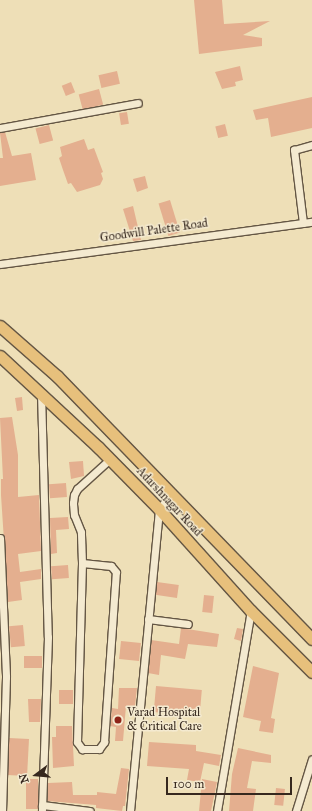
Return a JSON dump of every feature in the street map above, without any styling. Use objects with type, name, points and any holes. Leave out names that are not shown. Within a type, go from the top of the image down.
[{"type":"main road","name":"Adarshnagar Road","points":[[0,326],[57,376],[312,639]]},
{"type":"main road","name":"Adarshnagar Road","points":[[0,356],[41,393],[159,509],[250,612],[312,672]]},
{"type":"street","points":[[0,128],[138,103]]},
{"type":"street","points":[[303,223],[294,150],[312,145]]},
{"type":"street","name":"Goodwill Palette Road","points":[[0,264],[312,222]]},
{"type":"street","points":[[41,393],[48,637],[42,808],[90,811]]},
{"type":"street","points":[[82,563],[111,566],[116,572],[104,742],[99,749],[82,750],[77,742],[82,563],[81,532],[74,515],[74,495],[110,460]]},
{"type":"street","points":[[130,811],[159,509],[172,493]]},
{"type":"street","points":[[0,538],[3,712],[2,811]]},
{"type":"street","points":[[218,811],[250,612]]},
{"type":"street","points":[[148,619],[188,624]]},
{"type":"street","points":[[296,811],[312,759]]},
{"type":"building","points":[[194,0],[222,0],[224,24],[270,21],[243,35],[262,38],[262,46],[199,54]]},
{"type":"building","points":[[240,66],[243,80],[235,82],[236,86],[222,89],[215,72]]},
{"type":"building","points":[[117,71],[120,84],[101,88],[98,75]]},
{"type":"building","points":[[71,82],[75,92],[66,96],[62,86]]},
{"type":"building","points":[[99,89],[103,104],[83,110],[79,94]]},
{"type":"building","points":[[312,97],[312,128],[271,137],[268,118],[256,120],[253,110]]},
{"type":"building","points":[[127,112],[129,124],[121,125],[119,113]]},
{"type":"building","points":[[225,124],[228,136],[218,138],[215,126]]},
{"type":"building","points":[[49,125],[53,140],[40,144],[35,129]]},
{"type":"building","points":[[5,132],[12,156],[31,153],[36,180],[0,186],[0,158],[3,158],[0,133]]},
{"type":"building","points":[[84,139],[88,150],[94,148],[103,172],[101,173],[103,179],[100,185],[77,192],[71,183],[68,184],[59,158],[62,156],[60,147]]},
{"type":"building","points":[[145,176],[148,188],[137,192],[133,179]]},
{"type":"building","points":[[170,200],[180,233],[168,236],[159,204]]},
{"type":"building","points":[[133,206],[141,240],[133,241],[123,209]]},
{"type":"building","points":[[22,397],[23,410],[17,411],[15,398]]},
{"type":"building","points":[[12,417],[18,455],[18,497],[39,495],[41,551],[18,554],[20,572],[41,569],[41,579],[20,582],[22,600],[8,602],[1,495],[1,479],[3,479],[0,418]]},
{"type":"building","points":[[83,461],[84,476],[71,479],[69,462]]},
{"type":"building","points":[[66,483],[67,497],[50,498],[49,484]]},
{"type":"building","points":[[68,517],[69,529],[56,530],[57,553],[51,554],[50,518]]},
{"type":"building","points":[[68,565],[69,578],[52,579],[51,566]]},
{"type":"building","points":[[157,582],[179,585],[177,598],[155,595]]},
{"type":"building","points":[[204,595],[214,596],[212,613],[202,612]]},
{"type":"building","points":[[23,625],[25,646],[11,647],[9,626]]},
{"type":"building","points":[[181,628],[219,634],[217,647],[188,644],[185,659],[161,655],[159,675],[148,673],[151,640],[179,644]]},
{"type":"building","points":[[237,628],[243,629],[241,641],[234,639]]},
{"type":"building","points":[[121,641],[141,643],[139,661],[119,659]]},
{"type":"building","points":[[24,656],[42,656],[42,668],[24,668]]},
{"type":"building","points":[[253,666],[279,673],[271,718],[275,719],[273,733],[259,731],[261,721],[243,717]]},
{"type":"building","points":[[156,686],[202,690],[200,716],[154,712]]},
{"type":"building","points":[[119,688],[137,688],[135,706],[126,706],[123,741],[115,741],[116,727],[110,726],[112,708],[118,709]]},
{"type":"building","points":[[59,690],[73,690],[73,704],[59,704]]},
{"type":"building","points":[[28,699],[41,699],[40,722],[29,722]]},
{"type":"building","points":[[56,726],[72,726],[74,766],[53,768],[52,737],[56,737]]},
{"type":"building","points":[[9,738],[29,739],[27,776],[7,775]]},
{"type":"building","points":[[149,742],[196,745],[196,751],[221,755],[219,766],[204,763],[200,782],[187,780],[189,769],[147,766]]},
{"type":"building","points":[[238,748],[271,755],[271,763],[252,761],[247,788],[256,789],[253,811],[229,811],[232,774]]},
{"type":"building","points":[[121,768],[129,769],[125,806],[123,806],[122,811],[96,808],[96,805],[47,801],[48,783],[72,782],[73,795],[97,795],[97,792],[116,794]]},
{"type":"building","points":[[26,779],[38,779],[38,809],[26,809]]},
{"type":"building","points":[[202,779],[217,782],[211,811],[199,811]]},
{"type":"building","points":[[276,788],[285,789],[283,806],[274,805]]},
{"type":"place","name":"Varad Hospital & Critical Care","points":[[118,720]]}]
